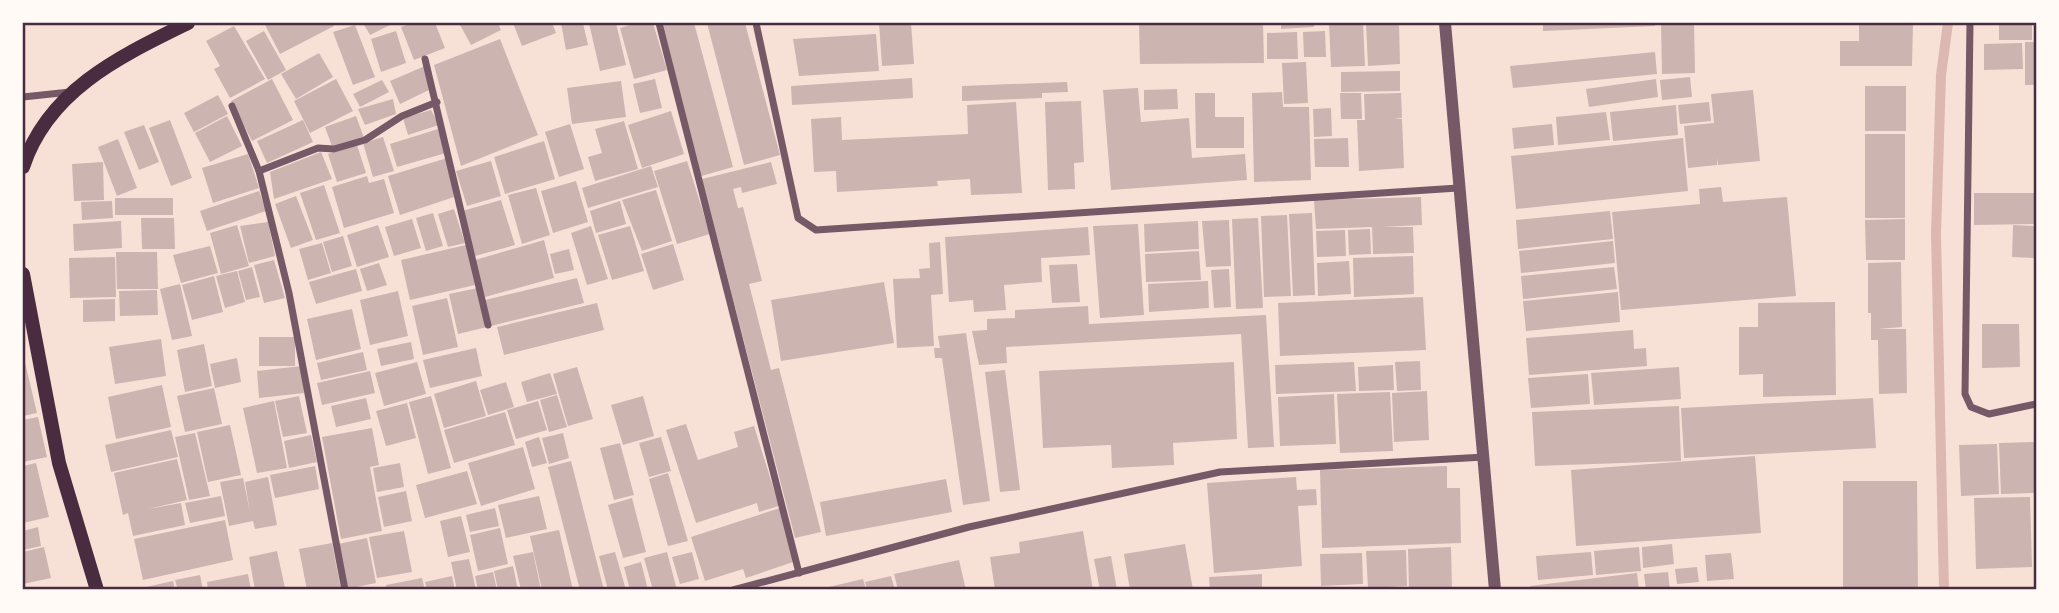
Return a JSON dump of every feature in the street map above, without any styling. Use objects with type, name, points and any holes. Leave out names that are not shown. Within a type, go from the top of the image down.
[{"type":"main road","points":[[23,167],[35,138],[71,92],[106,66],[188,23]]},
{"type":"main road","points":[[23,274],[59,463],[97,590]]},
{"type":"street","points":[[659,23],[799,573]]},
{"type":"street","points":[[756,23],[798,218],[816,230],[1458,188]]},
{"type":"street","points":[[1445,23],[1495,590]]},
{"type":"street","points":[[1970,23],[1965,394],[1971,407],[1989,414],[2036,404]]},
{"type":"street","points":[[425,60],[488,325]]},
{"type":"street","points":[[23,97],[71,92]]},
{"type":"street","points":[[259,171],[318,148],[334,149],[365,140],[402,116],[437,102]]},
{"type":"street","points":[[232,106],[259,171],[289,293],[345,590]]},
{"type":"street","points":[[733,590],[969,527],[1220,472],[1484,457]]},
{"type":"building","points":[[264,23],[332,23],[334,26],[280,54]]},
{"type":"building","points":[[363,23],[394,23],[370,35]]},
{"type":"building","points":[[412,23],[435,23],[445,48],[414,60],[401,27]]},
{"type":"building","points":[[459,23],[498,23],[501,30],[471,45]]},
{"type":"building","points":[[513,23],[552,23],[556,33],[522,46]]},
{"type":"building","points":[[561,23],[583,23],[588,45],[566,50]]},
{"type":"building","points":[[589,23],[616,23],[626,65],[600,71]]},
{"type":"building","points":[[637,23],[653,23],[667,70],[634,79],[620,28]]},
{"type":"building","points":[[659,23],[694,23],[733,167],[698,177]]},
{"type":"building","points":[[707,23],[745,23],[780,155],[744,165]]},
{"type":"building","points":[[879,23],[911,23],[914,64],[882,66]]},
{"type":"building","points":[[1139,23],[1263,23],[1264,63],[1140,64]]},
{"type":"building","points":[[1281,23],[1314,23],[1314,27],[1281,29]]},
{"type":"building","points":[[1329,23],[1363,23],[1365,66],[1331,67]]},
{"type":"building","points":[[1366,23],[1399,23],[1400,64],[1368,66]]},
{"type":"building","points":[[1543,23],[1655,23],[1655,26],[1543,31]]},
{"type":"building","points":[[1661,23],[1694,23],[1695,73],[1662,74]]},
{"type":"building","points":[[1859,23],[1913,23],[1912,66],[1840,66],[1840,41],[1859,41]]},
{"type":"building","points":[[1999,23],[2032,23],[2032,40],[1999,40]]},
{"type":"building","points":[[355,25],[375,77],[353,85],[333,32]]},
{"type":"building","points":[[234,26],[265,79],[230,98],[214,69],[220,66],[206,41]]},
{"type":"building","points":[[264,31],[286,70],[268,80],[246,41]]},
{"type":"building","points":[[396,31],[406,63],[381,72],[371,39]]},
{"type":"building","points":[[1325,31],[1326,57],[1304,57],[1303,32]]},
{"type":"building","points":[[1297,32],[1298,59],[1267,59],[1267,33]]},
{"type":"building","points":[[876,34],[879,71],[799,76],[793,39]]},
{"type":"building","points":[[500,39],[538,135],[461,166],[434,65]]},
{"type":"building","points":[[2025,42],[2036,42],[2036,85],[2025,85]]},
{"type":"building","points":[[2022,43],[2023,69],[1984,70],[1984,44]]},
{"type":"building","points":[[1655,52],[1657,74],[1513,88],[1510,66]]},
{"type":"building","points":[[319,53],[333,77],[296,99],[281,74]]},
{"type":"building","points":[[1306,62],[1308,103],[1284,104],[1282,63]]},
{"type":"building","points":[[425,66],[429,90],[400,104],[390,81]]},
{"type":"building","points":[[1400,71],[1400,91],[1341,92],[1341,72]]},
{"type":"building","points":[[1690,77],[1692,97],[1662,100],[1660,80]]},
{"type":"building","points":[[912,78],[913,98],[792,105],[791,86]]},
{"type":"building","points":[[272,79],[293,120],[252,141],[231,101]]},
{"type":"building","points":[[336,79],[353,111],[310,133],[294,101]]},
{"type":"building","points":[[655,79],[662,108],[640,113],[633,84]]},
{"type":"building","points":[[1656,79],[1658,97],[1589,107],[1586,89]]},
{"type":"building","points":[[382,80],[389,92],[360,107],[353,94]]},
{"type":"building","points":[[621,81],[626,117],[572,124],[567,88]]},
{"type":"building","points":[[1067,82],[1068,92],[1042,93],[1042,98],[962,101],[962,86]]},
{"type":"building","points":[[1865,86],[1906,86],[1906,131],[1865,131]]},
{"type":"building","points":[[1138,88],[1141,122],[1189,118],[1192,158],[1245,154],[1247,180],[1111,190],[1103,90]]},
{"type":"building","points":[[1177,89],[1178,109],[1144,110],[1144,90]]},
{"type":"building","points":[[1753,90],[1760,161],[1718,165],[1718,158],[1717,165],[1688,168],[1684,126],[1714,123],[1711,94]]},
{"type":"building","points":[[1282,92],[1283,107],[1309,107],[1311,180],[1254,182],[1252,93]]},
{"type":"building","points":[[1195,93],[1215,93],[1215,117],[1244,117],[1244,148],[1196,148]]},
{"type":"building","points":[[1340,93],[1361,93],[1362,119],[1341,119]]},
{"type":"building","points":[[1401,93],[1402,118],[1394,119],[1402,119],[1404,168],[1359,171],[1357,120],[1365,120],[1364,94]]},
{"type":"building","points":[[218,95],[228,114],[194,132],[184,113]]},
{"type":"building","points":[[393,99],[396,114],[365,125],[358,109]]},
{"type":"building","points":[[1081,101],[1084,162],[1074,163],[1075,189],[1048,190],[1045,102]]},
{"type":"building","points":[[1016,102],[1022,193],[971,195],[970,179],[937,181],[938,186],[837,192],[836,171],[814,172],[811,119],[841,117],[842,140],[968,134],[967,105]]},
{"type":"building","points":[[1709,102],[1711,121],[1680,124],[1678,105]]},
{"type":"building","points":[[1676,105],[1678,135],[1613,141],[1610,112]]},
{"type":"building","points":[[1331,108],[1332,136],[1314,137],[1313,109]]},
{"type":"building","points":[[431,110],[439,125],[408,135],[403,118]]},
{"type":"building","points":[[671,111],[684,154],[642,168],[628,125]]},
{"type":"building","points":[[1606,112],[1610,140],[1558,145],[1556,117]]},
{"type":"building","points":[[227,116],[242,146],[210,162],[195,133]]},
{"type":"building","points":[[356,116],[364,138],[333,149],[325,127]]},
{"type":"building","points":[[170,120],[192,178],[171,186],[149,128]]},
{"type":"building","points":[[303,120],[313,142],[267,163],[257,141]]},
{"type":"building","points":[[624,121],[638,169],[595,181],[588,157],[602,153],[595,129]]},
{"type":"building","points":[[570,124],[584,169],[559,177],[545,132]]},
{"type":"building","points":[[1552,124],[1554,145],[1514,149],[1512,128]]},
{"type":"building","points":[[144,125],[159,162],[139,170],[124,132]]},
{"type":"building","points":[[438,129],[446,153],[397,167],[390,144]]},
{"type":"building","points":[[1865,134],[1905,134],[1905,218],[1865,218]]},
{"type":"building","points":[[383,137],[394,171],[373,177],[363,143]]},
{"type":"building","points":[[1348,138],[1349,167],[1315,167],[1314,139]]},
{"type":"building","points":[[1683,138],[1688,191],[1516,209],[1511,156]]},
{"type":"building","points":[[118,139],[137,188],[117,196],[98,147]]},
{"type":"building","points":[[544,141],[555,179],[505,194],[494,157]]},
{"type":"building","points":[[357,145],[366,173],[337,182],[328,154]]},
{"type":"building","points":[[321,152],[332,179],[274,199],[270,172]]},
{"type":"building","points":[[248,154],[259,188],[213,203],[202,168]]},
{"type":"building","points":[[447,158],[454,197],[400,215],[388,176]]},
{"type":"building","points":[[491,161],[501,196],[467,206],[456,171]]},
{"type":"building","points":[[687,161],[710,234],[677,244],[654,171]]},
{"type":"building","points":[[103,162],[104,200],[74,201],[72,164]]},
{"type":"building","points":[[771,162],[777,184],[742,193],[741,187],[733,189],[738,208],[743,207],[762,281],[749,284],[771,370],[779,368],[821,532],[795,538],[702,179]]},
{"type":"building","points":[[651,166],[658,187],[588,208],[582,188]]},
{"type":"building","points":[[367,176],[369,183],[384,179],[394,213],[344,228],[332,187]]},
{"type":"building","points":[[576,181],[588,222],[553,233],[541,191]]},
{"type":"building","points":[[324,185],[340,233],[316,240],[300,193]]},
{"type":"building","points":[[1721,187],[1723,202],[1787,197],[1796,296],[1621,310],[1612,212],[1700,204],[1699,189]]},
{"type":"building","points":[[536,188],[550,235],[522,244],[508,195]]},
{"type":"building","points":[[656,190],[672,241],[642,251],[622,200]]},
{"type":"building","points":[[259,191],[266,211],[207,231],[200,211]]},
{"type":"building","points":[[1974,193],[2036,193],[2036,224],[1974,225]]},
{"type":"building","points":[[296,196],[313,240],[291,248],[275,204]]},
{"type":"building","points":[[1421,197],[1422,225],[1381,227],[1413,227],[1414,253],[1373,254],[1372,227],[1316,229],[1314,200]]},
{"type":"building","points":[[115,198],[173,198],[173,215],[115,215]]},
{"type":"building","points":[[501,200],[515,245],[475,256],[462,211]]},
{"type":"building","points":[[112,201],[113,218],[82,220],[81,202]]},
{"type":"building","points":[[620,201],[626,224],[596,233],[590,211]]},
{"type":"building","points":[[454,209],[465,243],[448,247],[438,214]]},
{"type":"building","points":[[1610,211],[1613,239],[1518,249],[1516,220]]},
{"type":"building","points":[[433,213],[443,246],[426,251],[416,218]]},
{"type":"building","points":[[1312,213],[1315,295],[1293,296],[1289,214]]},
{"type":"building","points":[[1287,215],[1291,296],[1264,297],[1261,216]]},
{"type":"building","points":[[141,218],[174,218],[175,249],[142,249]]},
{"type":"building","points":[[1258,218],[1263,308],[1236,309],[1232,219]]},
{"type":"building","points":[[412,219],[421,248],[394,256],[385,227]]},
{"type":"building","points":[[1905,219],[1905,260],[1866,260],[1865,220]]},
{"type":"building","points":[[1229,220],[1231,266],[1206,267],[1202,221]]},
{"type":"building","points":[[121,221],[122,248],[74,251],[73,224]]},
{"type":"building","points":[[1198,221],[1199,249],[1145,252],[1144,224]]},
{"type":"building","points":[[268,222],[275,256],[249,263],[240,226]]},
{"type":"building","points":[[1138,224],[1144,315],[1100,318],[1093,226]]},
{"type":"building","points":[[237,225],[249,266],[221,274],[210,233]]},
{"type":"building","points":[[378,225],[389,257],[357,267],[347,235]]},
{"type":"building","points":[[2013,225],[2036,226],[2036,258],[2012,257]]},
{"type":"building","points":[[591,226],[608,279],[587,285],[571,233]]},
{"type":"building","points":[[630,226],[644,271],[612,280],[598,235]]},
{"type":"building","points":[[1088,227],[1090,255],[1041,258],[1042,282],[1004,285],[1006,310],[974,312],[973,300],[949,302],[945,237]]},
{"type":"building","points":[[1370,229],[1371,254],[1349,255],[1348,230]]},
{"type":"building","points":[[1345,230],[1346,256],[1317,257],[1316,231]]},
{"type":"building","points":[[343,236],[352,266],[332,272],[323,242]]},
{"type":"building","points":[[544,240],[554,278],[485,297],[475,260]]},
{"type":"building","points":[[1613,241],[1615,263],[1521,273],[1519,251]]},
{"type":"building","points":[[940,242],[943,294],[931,295],[934,346],[897,348],[893,279],[920,278],[919,269],[930,268],[929,243]]},
{"type":"building","points":[[322,243],[331,273],[308,280],[299,249]]},
{"type":"building","points":[[673,244],[684,280],[653,290],[641,254]]},
{"type":"building","points":[[466,245],[475,285],[410,300],[401,260]]},
{"type":"building","points":[[210,246],[218,273],[181,283],[173,255]]},
{"type":"building","points":[[569,249],[574,270],[555,274],[550,254]]},
{"type":"building","points":[[1199,251],[1201,280],[1146,282],[1145,254]]},
{"type":"building","points":[[116,252],[157,252],[158,289],[117,289]]},
{"type":"building","points":[[1413,256],[1414,294],[1354,297],[1353,258]]},
{"type":"building","points":[[115,257],[116,297],[70,298],[69,258]]},
{"type":"building","points":[[274,260],[285,298],[264,303],[254,265]]},
{"type":"building","points":[[1349,261],[1351,294],[1318,296],[1317,263]]},
{"type":"building","points":[[1901,262],[1902,327],[1878,329],[1906,329],[1907,393],[1879,394],[1878,340],[1871,340],[1871,313],[1868,313],[1868,263]]},
{"type":"building","points":[[379,263],[387,285],[367,291],[360,269]]},
{"type":"building","points":[[1077,264],[1080,302],[1052,303],[1049,265]]},
{"type":"building","points":[[252,267],[260,297],[246,300],[238,271]]},
{"type":"building","points":[[1614,267],[1617,289],[1523,299],[1521,276]]},
{"type":"building","points":[[356,269],[362,291],[316,304],[309,282]]},
{"type":"building","points":[[1229,269],[1231,307],[1214,308],[1211,270]]},
{"type":"building","points":[[237,271],[245,302],[225,308],[216,276]]},
{"type":"building","points":[[214,276],[223,312],[192,320],[182,285]]},
{"type":"building","points":[[577,278],[584,303],[491,326],[485,300]]},
{"type":"building","points":[[1208,281],[1209,308],[1149,312],[1148,284]]},
{"type":"building","points":[[884,282],[894,343],[781,361],[771,300]]},
{"type":"building","points":[[180,284],[192,336],[172,340],[160,289]]},
{"type":"building","points":[[478,288],[487,327],[458,334],[449,294]]},
{"type":"building","points":[[157,290],[158,315],[120,316],[119,291]]},
{"type":"building","points":[[398,291],[408,336],[370,345],[360,300]]},
{"type":"building","points":[[1618,292],[1620,322],[1526,331],[1523,301]]},
{"type":"building","points":[[1423,297],[1426,350],[1280,356],[1278,303]]},
{"type":"building","points":[[447,298],[458,347],[423,355],[412,306]]},
{"type":"building","points":[[115,299],[115,321],[83,322],[83,300]]},
{"type":"building","points":[[1835,302],[1836,395],[1763,397],[1763,374],[1739,375],[1739,327],[1758,327],[1758,303]]},
{"type":"building","points":[[597,303],[604,330],[504,355],[497,327]]},
{"type":"building","points":[[1088,306],[1089,324],[1266,315],[1274,447],[1248,448],[1241,334],[1006,347],[1007,363],[979,365],[972,331],[987,330],[987,319],[1015,318],[1015,310]]},
{"type":"building","points":[[352,309],[361,349],[316,360],[307,319]]},
{"type":"building","points":[[1982,324],[2019,324],[2020,367],[1982,368]]},
{"type":"building","points":[[1633,330],[1634,349],[1646,348],[1647,366],[1529,375],[1526,338]]},
{"type":"building","points":[[966,333],[990,501],[963,505],[942,358],[935,358],[934,348],[940,348],[938,336]]},
{"type":"building","points":[[259,337],[295,337],[295,366],[259,366]]},
{"type":"building","points":[[161,339],[166,376],[115,384],[109,347]]},
{"type":"building","points":[[411,342],[414,359],[381,366],[377,349]]},
{"type":"building","points":[[204,344],[212,386],[185,392],[177,350]]},
{"type":"building","points":[[476,348],[482,376],[430,388],[423,360]]},
{"type":"building","points":[[363,352],[367,370],[321,380],[317,363]]},
{"type":"building","points":[[23,354],[37,413],[23,416]]},
{"type":"building","points":[[237,358],[241,382],[215,388],[210,364]]},
{"type":"building","points":[[1420,361],[1421,390],[1397,391],[1395,362]]},
{"type":"building","points":[[417,362],[426,394],[384,406],[375,373]]},
{"type":"building","points":[[1234,362],[1237,439],[1173,443],[1174,465],[1112,468],[1111,445],[1043,448],[1039,371]]},
{"type":"building","points":[[1354,362],[1356,391],[1276,394],[1275,365]]},
{"type":"building","points":[[1393,365],[1394,390],[1359,391],[1358,367]]},
{"type":"building","points":[[302,366],[304,393],[259,398],[257,371]]},
{"type":"building","points":[[577,367],[593,419],[568,426],[553,374]]},
{"type":"building","points":[[1679,367],[1681,399],[1594,405],[1591,373]]},
{"type":"building","points":[[1005,370],[1020,490],[1000,492],[985,372]]},
{"type":"building","points":[[370,371],[375,393],[322,405],[317,383]]},
{"type":"building","points":[[550,373],[557,394],[527,402],[521,382]]},
{"type":"building","points":[[1588,374],[1590,404],[1531,408],[1528,378]]},
{"type":"building","points":[[476,381],[486,416],[444,428],[434,394]]},
{"type":"building","points":[[506,382],[514,407],[488,415],[480,390]]},
{"type":"building","points":[[162,385],[171,427],[116,439],[108,397]]},
{"type":"building","points":[[214,388],[222,424],[185,432],[177,396]]},
{"type":"building","points":[[1427,391],[1429,440],[1394,442],[1392,393]]},
{"type":"building","points":[[1390,392],[1393,451],[1340,453],[1337,394]]},
{"type":"building","points":[[1334,394],[1336,444],[1280,446],[1278,397]]},
{"type":"building","points":[[557,395],[567,427],[549,432],[540,400]]},
{"type":"building","points":[[299,396],[307,433],[283,437],[275,401]]},
{"type":"building","points":[[431,396],[451,468],[428,474],[409,402]]},
{"type":"building","points":[[643,396],[654,436],[623,445],[611,405]]},
{"type":"building","points":[[366,398],[371,419],[336,427],[331,406]]},
{"type":"building","points":[[1873,398],[1876,448],[1684,458],[1681,408]]},
{"type":"building","points":[[274,401],[287,468],[257,473],[243,408]]},
{"type":"building","points":[[538,401],[547,430],[516,439],[507,410]]},
{"type":"building","points":[[407,403],[416,438],[386,446],[376,411]]},
{"type":"building","points":[[1679,406],[1681,461],[1535,466],[1532,412]]},
{"type":"building","points":[[505,412],[515,445],[454,463],[444,430]]},
{"type":"building","points":[[38,417],[47,457],[23,462],[23,420]]},
{"type":"building","points":[[686,424],[698,460],[738,447],[734,432],[754,426],[779,506],[759,512],[757,503],[696,523],[666,430]]},
{"type":"building","points":[[230,425],[241,475],[208,482],[197,432]]},
{"type":"building","points":[[372,428],[379,465],[370,467],[382,531],[341,539],[322,437]]},
{"type":"building","points":[[171,430],[178,457],[111,472],[105,445]]},
{"type":"building","points":[[195,433],[210,496],[189,500],[175,437]]},
{"type":"building","points":[[563,433],[569,458],[549,464],[542,438]]},
{"type":"building","points":[[311,435],[317,462],[289,468],[284,441]]},
{"type":"building","points":[[539,437],[547,463],[532,467],[525,442]]},
{"type":"building","points":[[661,437],[671,471],[649,477],[639,443]]},
{"type":"building","points":[[2036,442],[2036,493],[2001,494],[1999,443]]},
{"type":"building","points":[[620,443],[634,495],[614,500],[600,448]]},
{"type":"building","points":[[1997,444],[1999,494],[1961,496],[1959,445]]},
{"type":"building","points":[[523,447],[535,489],[481,506],[468,463]]},
{"type":"building","points":[[1755,456],[1761,533],[1576,546],[1571,470]]},
{"type":"building","points":[[177,459],[187,500],[148,509],[181,503],[185,525],[133,536],[128,513],[123,515],[114,473]]},
{"type":"building","points":[[571,461],[604,590],[580,590],[548,467]]},
{"type":"building","points":[[36,463],[49,517],[23,523],[23,466]]},
{"type":"building","points":[[400,463],[404,487],[377,492],[373,468]]},
{"type":"building","points":[[315,466],[319,489],[275,498],[270,475]]},
{"type":"building","points":[[1447,466],[1447,488],[1460,488],[1461,543],[1322,548],[1320,470]]},
{"type":"building","points":[[467,471],[477,504],[425,518],[416,485]]},
{"type":"building","points":[[668,473],[688,541],[668,546],[649,479]]},
{"type":"building","points":[[268,477],[277,525],[255,529],[253,521],[229,526],[220,482],[243,478],[250,512],[245,482]]},
{"type":"building","points":[[1296,477],[1297,490],[1316,489],[1317,505],[1298,506],[1302,566],[1214,573],[1207,483]]},
{"type":"building","points":[[946,479],[952,512],[826,536],[820,502]]},
{"type":"building","points":[[1843,481],[1917,481],[1918,590],[1843,590]]},
{"type":"building","points":[[406,491],[412,521],[384,527],[378,497]]},
{"type":"building","points":[[221,496],[225,516],[190,523],[185,503]]},
{"type":"building","points":[[539,496],[547,529],[506,538],[498,505]]},
{"type":"building","points":[[2030,497],[2032,567],[1976,569],[1974,498]]},
{"type":"building","points":[[632,498],[646,552],[623,558],[608,505]]},
{"type":"building","points":[[495,508],[499,526],[470,532],[466,515]]},
{"type":"building","points":[[780,508],[796,561],[746,578],[743,569],[705,581],[691,537]]},
{"type":"building","points":[[461,516],[470,552],[448,557],[440,521]]},
{"type":"building","points":[[225,520],[233,560],[143,580],[134,539]]},
{"type":"building","points":[[38,527],[41,546],[23,550],[23,531]]},
{"type":"building","points":[[500,528],[508,564],[478,571],[470,535]]},
{"type":"building","points":[[559,530],[573,590],[542,590],[530,536]]},
{"type":"building","points":[[404,531],[412,572],[377,578],[369,537]]},
{"type":"building","points":[[1083,531],[1093,590],[995,590],[990,557],[1020,553],[1019,542]]},
{"type":"building","points":[[367,538],[376,583],[347,589],[338,544]]},
{"type":"building","points":[[332,543],[341,590],[307,590],[299,549]]},
{"type":"building","points":[[1185,544],[1193,590],[1130,590],[1124,554]]},
{"type":"building","points":[[1672,544],[1674,564],[1643,568],[1642,547]]},
{"type":"building","points":[[44,547],[51,578],[23,584],[23,552]]},
{"type":"building","points":[[1451,547],[1452,590],[1409,590],[1408,549]]},
{"type":"building","points":[[1639,547],[1641,571],[1596,575],[1594,551]]},
{"type":"building","points":[[1406,550],[1407,586],[1368,588],[1366,551]]},
{"type":"building","points":[[277,551],[285,588],[255,590],[249,557]]},
{"type":"building","points":[[533,552],[541,590],[521,590],[513,556]]},
{"type":"building","points":[[615,552],[626,590],[608,590],[599,556]]},
{"type":"building","points":[[667,552],[677,590],[653,590],[644,558]]},
{"type":"building","points":[[692,552],[699,579],[680,584],[672,557]]},
{"type":"building","points":[[1591,552],[1593,575],[1538,580],[1536,556]]},
{"type":"building","points":[[1362,553],[1363,584],[1321,586],[1320,554]]},
{"type":"building","points":[[1731,553],[1734,579],[1707,581],[1705,555]]},
{"type":"building","points":[[1111,556],[1117,590],[1100,590],[1094,559]]},
{"type":"building","points":[[469,559],[476,590],[457,590],[451,562]]},
{"type":"building","points":[[959,560],[966,590],[898,590],[894,574]]},
{"type":"building","points":[[641,562],[648,590],[630,590],[624,567]]},
{"type":"building","points":[[513,566],[518,590],[498,590],[494,571]]},
{"type":"building","points":[[1697,567],[1699,582],[1677,584],[1675,569]]},
{"type":"building","points":[[493,572],[497,590],[478,590],[475,576]]},
{"type":"building","points":[[1668,572],[1670,590],[1646,590],[1644,574]]},
{"type":"building","points":[[1637,573],[1639,590],[1531,590],[1530,586]]},
{"type":"building","points":[[248,574],[251,590],[208,590],[207,582]]},
{"type":"building","points":[[1262,574],[1262,590],[1210,590],[1209,577]]},
{"type":"building","points":[[200,575],[203,590],[178,590],[175,580]]},
{"type":"building","points":[[452,576],[455,590],[427,590],[425,582]]},
{"type":"building","points":[[891,576],[895,590],[867,590],[865,582]]},
{"type":"building","points":[[422,578],[425,590],[387,590],[386,585]]},
{"type":"building","points":[[863,579],[866,590],[820,590],[820,589]]},
{"type":"building","points":[[173,581],[175,590],[147,590],[146,587]]},
{"type":"waterway","points":[[1944,590],[1936,234],[1941,75],[1948,23]]}]
